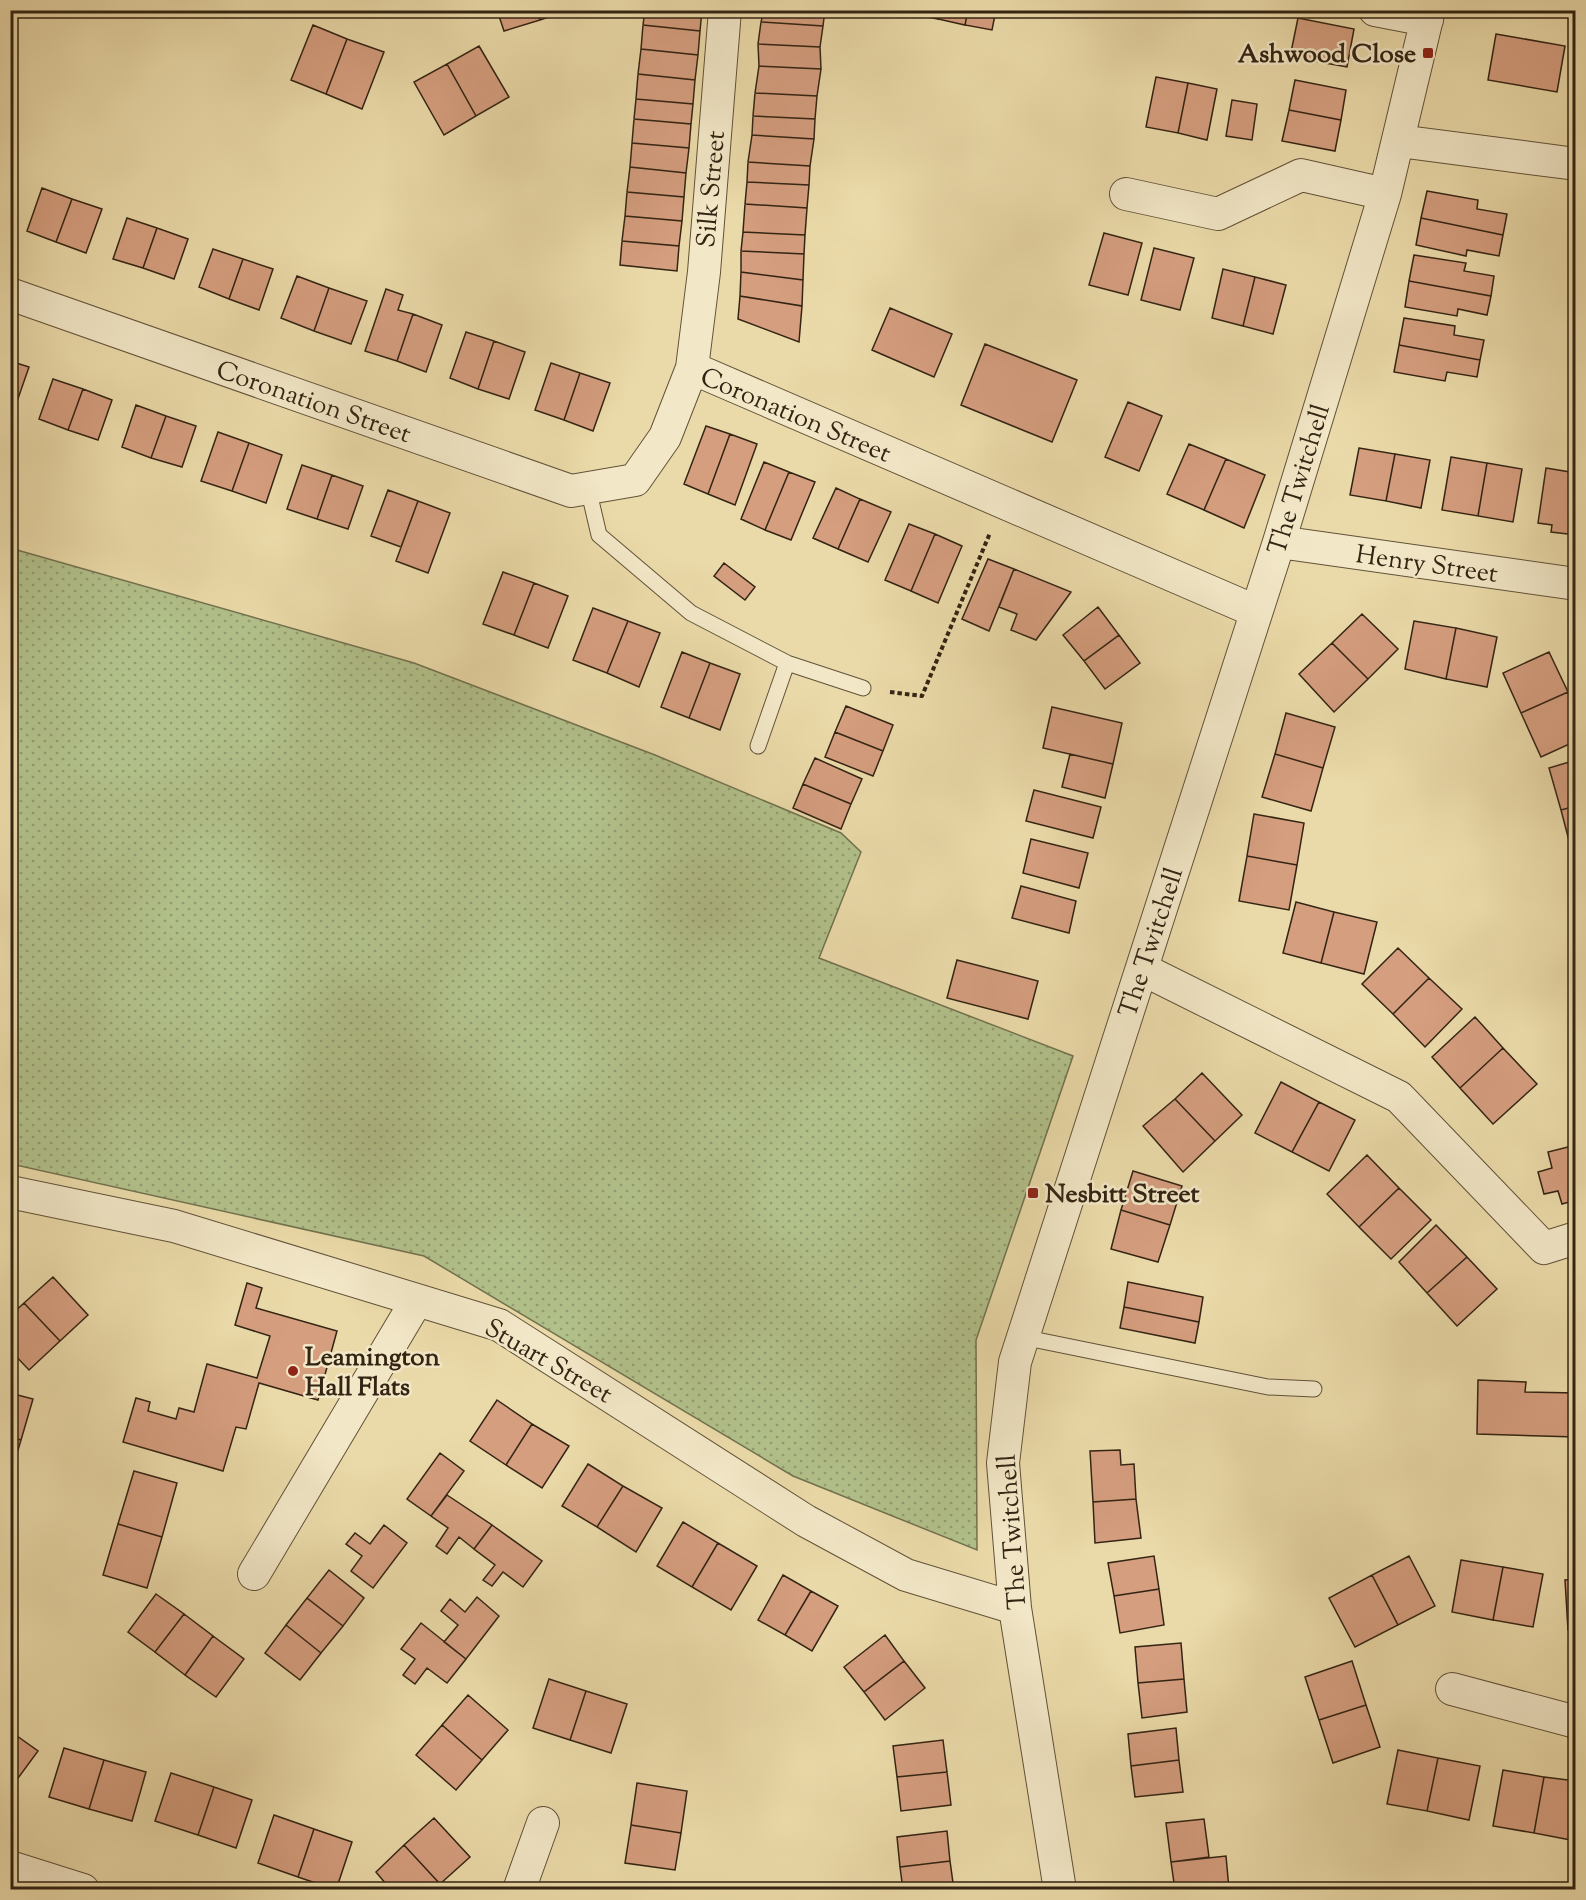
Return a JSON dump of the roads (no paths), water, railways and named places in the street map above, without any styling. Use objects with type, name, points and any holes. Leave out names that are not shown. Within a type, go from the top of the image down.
[{"type":"street","name":"Silk Street","points":[[692,368],[704,272],[725,10]]},
{"type":"street","points":[[1375,10],[1428,15]]},
{"type":"street","name":"The Twitchell","points":[[1060,1890],[1015,1608],[1003,1463],[1015,1362],[1279,542],[1400,141],[1428,15]]},
{"type":"street","points":[[1400,141],[1575,164]]},
{"type":"street","points":[[1126,194],[1218,214],[1301,175],[1385,194]]},
{"type":"street","name":"Coronation Street","points":[[10,294],[570,491],[635,480],[665,437],[692,368],[1256,611]]},
{"type":"street","name":"Henry Street","points":[[1279,542],[1575,584]]},
{"type":"street","points":[[1142,969],[1399,1097],[1544,1248],[1575,1238]]},
{"type":"street","name":"Stuart Street","points":[[10,1192],[174,1226],[500,1325],[806,1521],[906,1575],[1015,1608]]},
{"type":"street","points":[[254,1574],[417,1300]]},
{"type":"street","points":[[1452,1689],[1575,1722]]},
{"type":"street","points":[[519,1890],[543,1823]]},
{"type":"street","points":[[10,1867],[83,1890]]},
{"type":"lane","points":[[588,488],[599,535],[691,612],[788,663],[863,688]]},
{"type":"lane","points":[[758,746],[788,663]]},
{"type":"lane","points":[[1022,1337],[1268,1387],[1314,1389]]},
{"type":"place","name":"Ashwood Close","points":[[1428,53]]},
{"type":"place","name":"Nesbitt Street","points":[[1033,1193]]},
{"type":"place","name":"Leamington Hall Flats","points":[[293,1371]]}]
